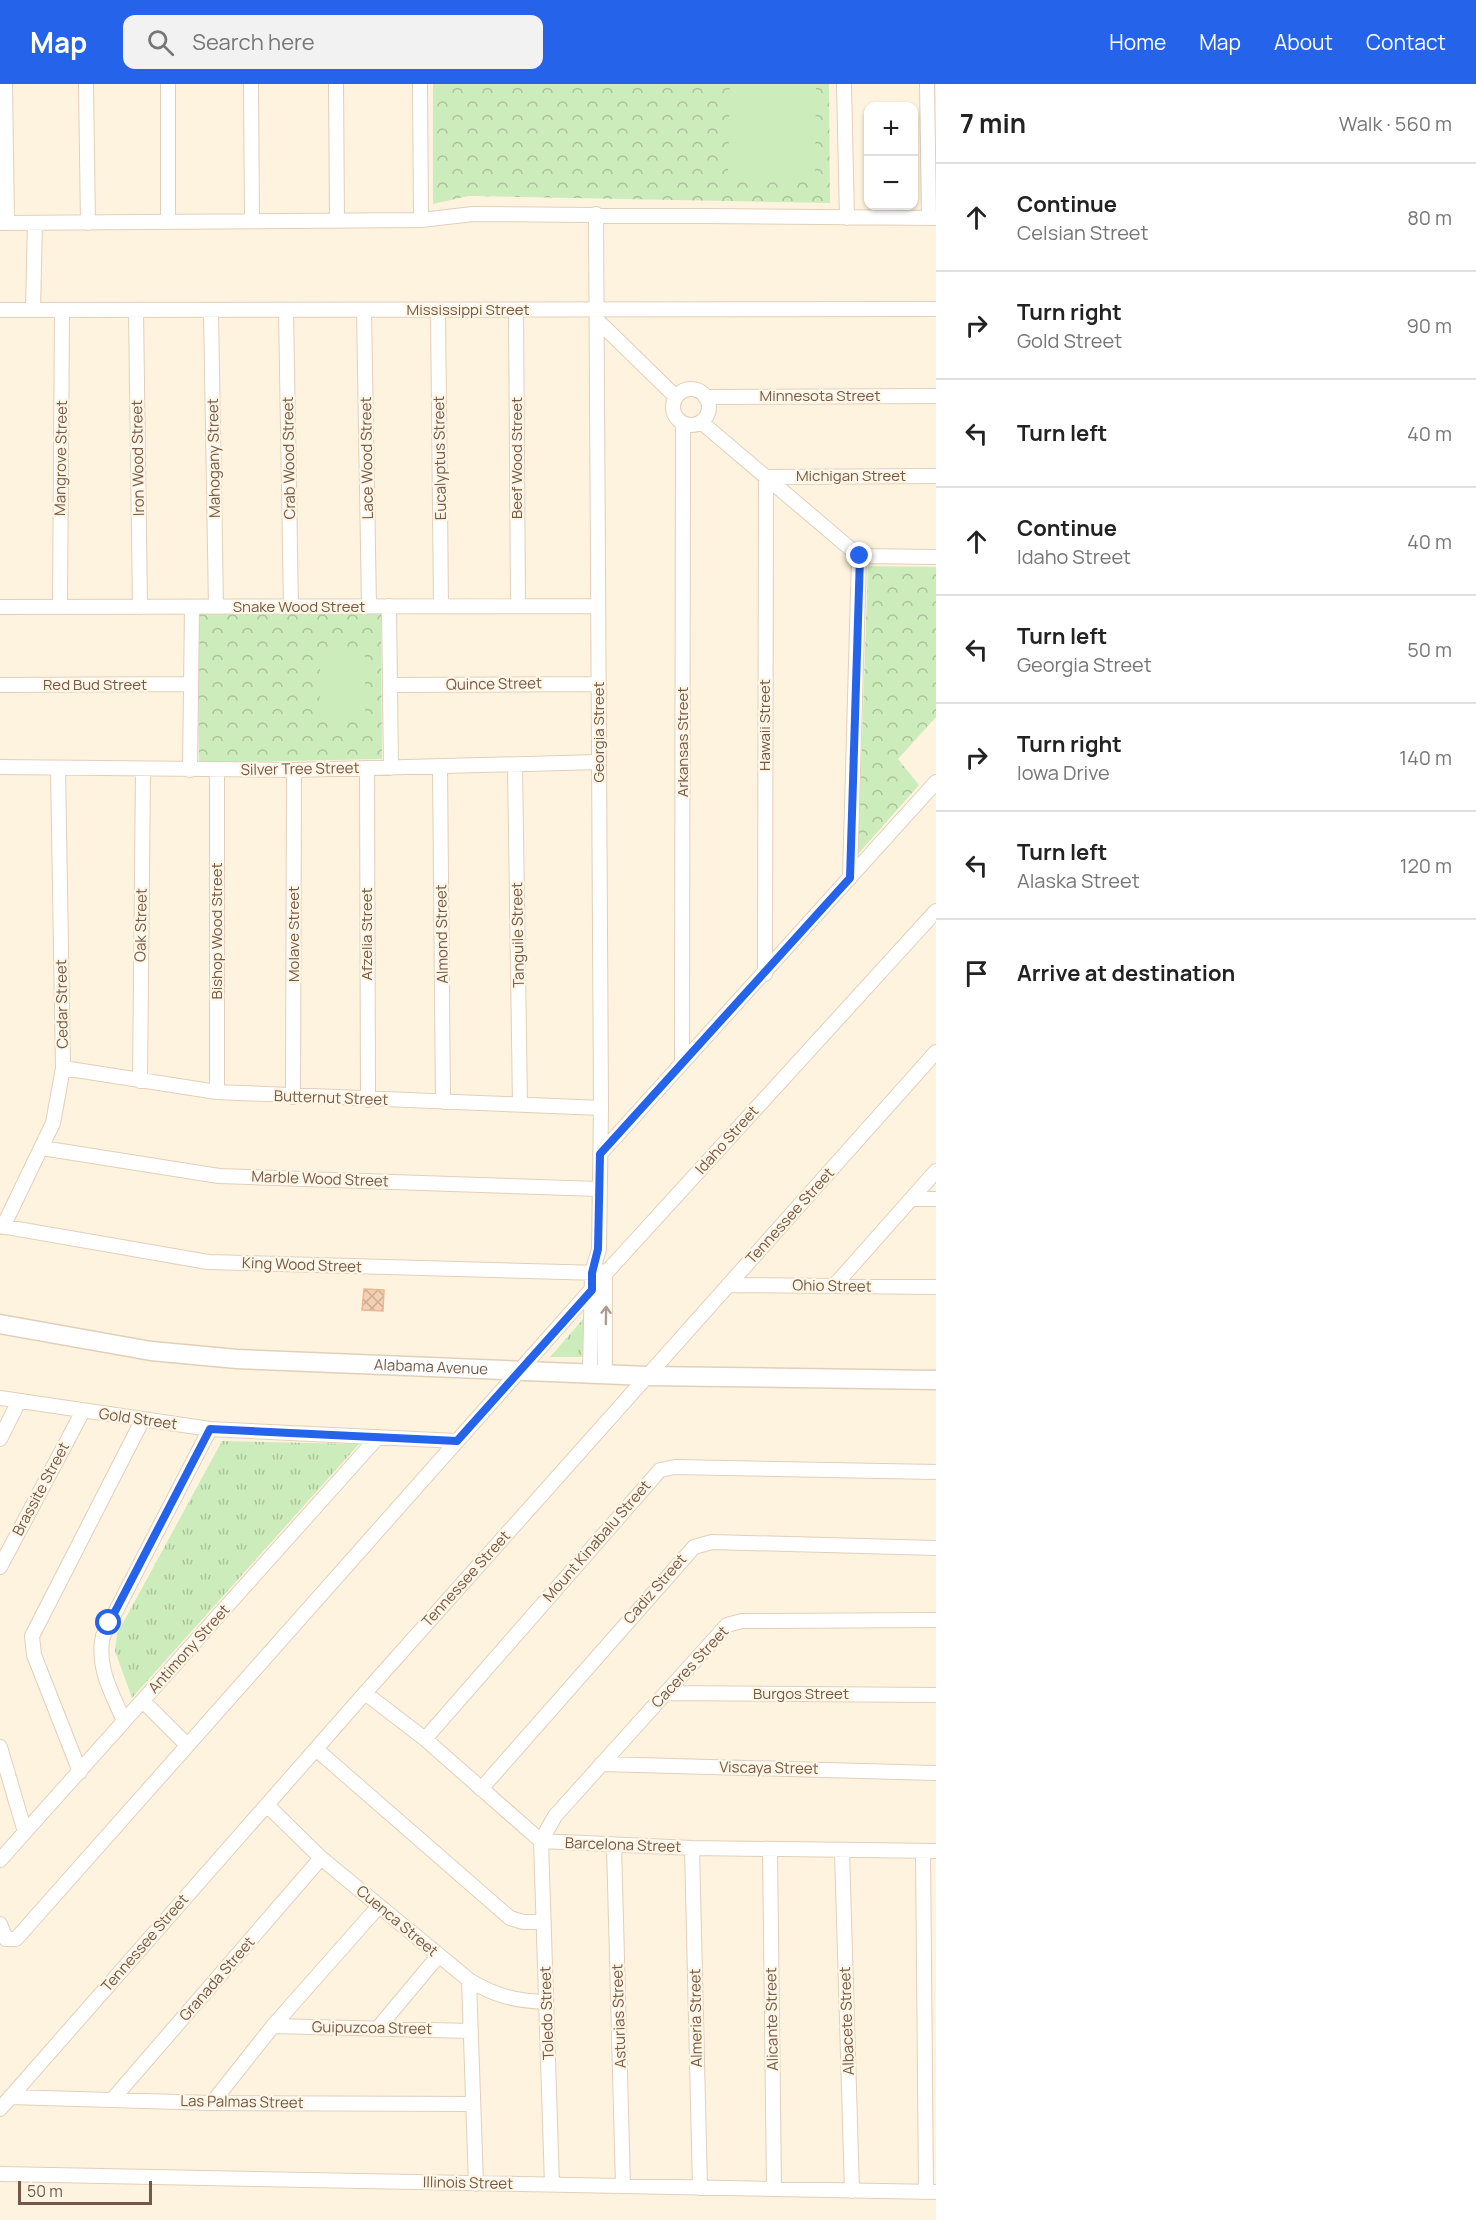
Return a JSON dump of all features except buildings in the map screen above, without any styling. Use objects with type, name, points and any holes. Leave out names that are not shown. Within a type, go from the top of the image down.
[{"type":"street","points":[[5,84],[3,223],[421,220],[474,214],[932,218],[927,84]]},
{"type":"street","points":[[86,84],[88,223]]},
{"type":"street","points":[[168,84],[168,222]]},
{"type":"street","points":[[251,84],[252,221]]},
{"type":"street","points":[[336,84],[337,220]]},
{"type":"street","points":[[420,84],[421,220]]},
{"type":"street","points":[[844,84],[847,218]]},
{"type":"street","name":"Georgia Street","points":[[596,214],[601,1108],[598,1373]]},
{"type":"street","points":[[33,310],[35,223]]},
{"type":"street","name":"Mississippi Street","points":[[0,310],[516,310],[597,315],[936,309]]},
{"type":"street","name":"Mangrove Street","points":[[60,607],[62,310]]},
{"type":"street","name":"Iron Wood Street","points":[[136,310],[140,607]]},
{"type":"street","name":"Mahogany Street","points":[[211,310],[216,607]]},
{"type":"street","name":"Crab Wood Street","points":[[286,310],[291,607]]},
{"type":"street","name":"Lace Wood Street","points":[[364,310],[369,606]]},
{"type":"street","name":"Eucalyptus Street","points":[[438,310],[441,606]]},
{"type":"street","name":"Beef Wood Street","points":[[516,310],[518,606]]},
{"type":"street","points":[[597,315],[676,397]]},
{"type":"street","points":[[690,390],[705,397],[708,413],[701,422],[683,424],[673,412],[676,397],[690,390]]},
{"type":"street","name":"Minnesota Street","points":[[705,397],[936,396]]},
{"type":"street","points":[[701,422],[860,556],[936,557]]},
{"type":"street","name":"Arkansas Street","points":[[682,1061],[683,424]]},
{"type":"street","name":"Michigan Street","points":[[766,477],[936,476]]},
{"type":"street","name":"Hawaii Street","points":[[765,974],[766,477]]},
{"type":"street","points":[[850,878],[860,556]]},
{"type":"street","points":[[389,606],[391,768]]},
{"type":"street","name":"Snake Wood Street","points":[[0,607],[598,606]]},
{"type":"street","points":[[190,770],[192,607]]},
{"type":"street","name":"Red Bud Street","points":[[0,685],[191,684]]},
{"type":"street","name":"Quince Street","points":[[390,685],[598,684]]},
{"type":"street","name":"Silver Tree Street","points":[[0,767],[294,770],[599,762]]},
{"type":"street","name":"Tanguile Street","points":[[515,765],[520,1105]]},
{"type":"street","name":"Almond Street","points":[[440,767],[443,1102]]},
{"type":"street","name":"Afzelia Street","points":[[366,768],[368,1100]]},
{"type":"street","name":"Cedar Street","points":[[1,1226],[42,1148],[55,1115],[63,1068],[58,769]]},
{"type":"street","name":"Oak Street","points":[[140,1081],[143,770]]},
{"type":"street","name":"Bishop Wood Street","points":[[217,770],[217,1092]]},
{"type":"street","name":"Molave Street","points":[[293,1097],[294,770]]},
{"type":"street","points":[[600,1154],[936,782]]},
{"type":"street","name":"Idaho Street","points":[[0,1924],[4,1936],[9,1940],[16,1939],[592,1290],[599,1273],[936,911]]},
{"type":"street","name":"Tennessee Street","points":[[0,2109],[317,1750],[364,1693],[936,1052]]},
{"type":"street","name":"Butternut Street","points":[[63,1068],[217,1092],[293,1097],[601,1108]]},
{"type":"street","name":"Marble Wood Street","points":[[42,1148],[219,1176],[599,1189]]},
{"type":"street","points":[[834,1286],[936,1171]]},
{"type":"street","points":[[911,1199],[936,1199]]},
{"type":"street","name":"King Wood Street","points":[[1,1226],[179,1259],[208,1262],[599,1273]]},
{"type":"street","name":"Ohio Street","points":[[728,1285],[936,1287]]},
{"type":"street","points":[[592,1290],[598,1373]]},
{"type":"street","name":"Alabama Avenue","points":[[0,1324],[95,1342],[195,1356],[647,1376],[936,1380]]},
{"type":"street","name":"Gold Street","points":[[0,1398],[142,1421],[210,1429],[457,1441]]},
{"type":"street","points":[[0,1439],[19,1401]]},
{"type":"street","name":"Brassite Street","points":[[0,1567],[83,1411]]},
{"type":"street","points":[[80,1772],[34,1655],[32,1636],[142,1421]]},
{"type":"street","points":[[124,1721],[100,1657],[103,1636],[210,1429]]},
{"type":"street","name":"Antimony Street","points":[[0,1860],[378,1437]]},
{"type":"street","name":"Mount Kinabalu Street","points":[[425,1739],[660,1470],[675,1467],[936,1472]]},
{"type":"street","name":"Cadiz Street","points":[[481,1789],[687,1551],[694,1546],[712,1542],[936,1548]]},
{"type":"street","name":"Caceres Street","points":[[541,1841],[555,1816],[721,1630],[733,1622],[936,1620]]},
{"type":"street","points":[[364,1693],[425,1739],[541,1841]]},
{"type":"street","name":"Burgos Street","points":[[666,1693],[936,1695]]},
{"type":"street","points":[[142,1701],[187,1745]]},
{"type":"street","points":[[0,1747],[25,1832]]},
{"type":"street","points":[[317,1750],[510,1918],[523,1922],[544,1922]]},
{"type":"street","name":"Viscaya Street","points":[[601,1764],[936,1773]]},
{"type":"street","name":"Cuenca Street","points":[[267,1805],[321,1858],[470,1980],[491,1994],[508,1999],[546,2001]]},
{"type":"street","name":"Toledo Street","points":[[541,1841],[552,2185]]},
{"type":"street","name":"Barcelona Street","points":[[541,1841],[692,1848],[929,1851]]},
{"type":"street","name":"Asturias Street","points":[[614,1845],[623,2186]]},
{"type":"street","name":"Almeria Street","points":[[692,1848],[700,2188]]},
{"type":"street","name":"Alicante Street","points":[[770,1849],[774,2189]]},
{"type":"street","name":"Albacete Street","points":[[842,1851],[852,2191]]},
{"type":"street","points":[[929,1851],[931,2192]]},
{"type":"street","name":"Granada Street","points":[[112,2100],[321,1858]]},
{"type":"street","points":[[212,2103],[273,2026],[379,1906]]},
{"type":"street","points":[[378,2028],[439,1955]]},
{"type":"street","points":[[470,1980],[476,2184]]},
{"type":"street","name":"Guipuzcoa Street","points":[[273,2026],[471,2031]]},
{"type":"street","name":"Las Palmas Street","points":[[10,2097],[212,2103],[473,2104]]},
{"type":"street","name":"Illinois Street","points":[[0,2174],[931,2192]]},
{"type":"green space","points":[[433,84],[829,84],[830,203],[468,196],[433,204]]},
{"type":"green space","points":[[730,84],[816,84],[815,178],[728,176]]},
{"type":"green space","points":[[868,566],[936,567],[936,717],[898,759],[919,785],[858,854]]},
{"type":"green space","points":[[381,613],[382,759],[199,763],[197,614]]},
{"type":"green space","points":[[320,647],[365,647],[365,722],[320,721]]},
{"type":"green space","points":[[584,1318],[582,1357],[550,1357]]},
{"type":"green space","points":[[222,1441],[359,1444],[132,1698],[115,1651],[117,1634]]},
{"type":"route","points":[[109,1623],[210,1429],[457,1441],[592,1290],[592,1273],[598,1249],[600,1154],[850,878],[860,556]]}]
